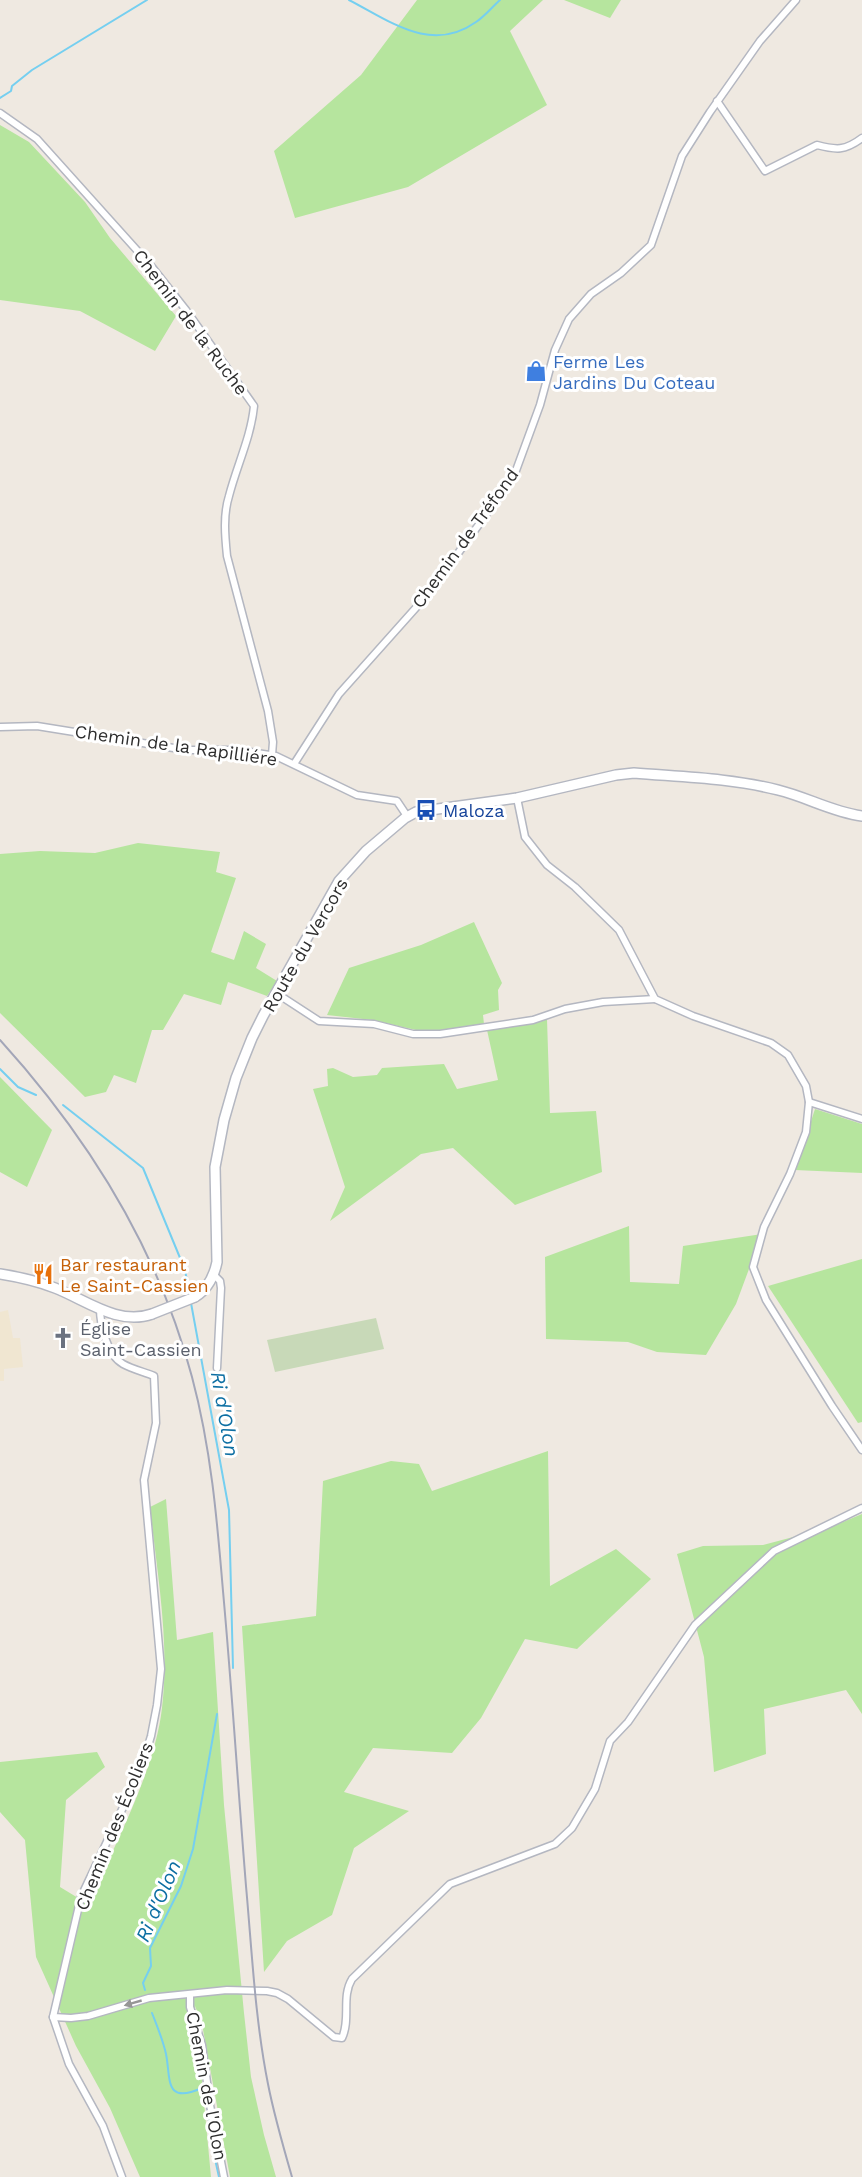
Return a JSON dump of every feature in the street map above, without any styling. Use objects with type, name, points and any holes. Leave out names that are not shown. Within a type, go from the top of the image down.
[{"type":"main road","name":"Route du Vercors","points":[[214,1275],[218,1262],[215,1167],[224,1120],[244,1056],[334,888],[366,851],[407,816],[423,811],[517,798],[616,775],[634,773],[750,784],[791,793],[833,810],[862,816]]},
{"type":"main road","points":[[0,1274],[43,1284],[123,1317],[144,1317],[195,1297],[207,1286],[214,1275]]},
{"type":"street","name":"Chemin de Tréfond","points":[[294,764],[339,694],[430,592],[514,476],[540,405],[555,350],[569,319],[591,294],[621,273],[651,245],[682,156],[717,101],[760,41],[796,0]]},
{"type":"street","points":[[717,101],[765,171],[817,144],[837,150],[854,144],[862,138]]},
{"type":"street","name":"Chemin de la Ruche","points":[[0,113],[37,139],[149,263],[186,310],[254,406],[253,422],[228,498],[225,530],[227,556],[268,711],[273,742],[272,755]]},
{"type":"street","name":"Chemin de la Rapilliére","points":[[0,727],[38,726],[186,750],[238,750],[272,755],[357,795],[397,801],[407,816]]},
{"type":"street","points":[[517,798],[525,837],[547,865],[575,887],[620,930],[655,999]]},
{"type":"street","points":[[276,993],[319,1022],[374,1024],[412,1034],[440,1034],[533,1020],[565,1009],[603,1002],[655,999],[693,1016],[771,1043],[788,1055],[806,1086],[809,1102],[806,1132],[790,1174],[764,1227],[753,1267],[766,1300],[862,1450]]},
{"type":"street","points":[[809,1102],[862,1119]]},
{"type":"street","points":[[214,1275],[220,1281],[221,1288],[217,1368]]},
{"type":"street","name":"Chemin des Écoliers","points":[[53,2017],[81,1897],[141,1769],[158,1705],[161,1669],[144,1480],[156,1423],[154,1376],[117,1360],[100,1322],[100,1308]]},
{"type":"street","points":[[122,2177],[103,2126],[69,2064],[53,2017],[88,2016],[149,1998],[227,1990],[277,1993],[334,2037],[342,2038],[346,2029],[346,1989],[352,1979],[450,1884],[549,1848],[572,1827],[595,1789],[610,1741],[628,1722],[695,1625],[774,1551],[862,1508]]},
{"type":"street","name":"Chemin de l'Olon","points":[[190,1995],[190,2007],[202,2045],[210,2105],[224,2177]]},
{"type":"shaded area","points":[[8,1310],[13,1338],[20,1338],[23,1367],[4,1369],[4,1381],[0,1381],[0,1312]]},
{"type":"green space","points":[[417,0],[543,0],[510,31],[547,105],[408,187],[295,218],[274,151],[361,75]]},
{"type":"green space","points":[[564,0],[621,0],[610,18]]},
{"type":"green space","points":[[0,125],[29,142],[85,202],[110,238],[176,316],[155,351],[80,311],[0,300]]},
{"type":"green space","points":[[138,843],[220,852],[216,872],[236,878],[211,952],[234,960],[244,931],[266,944],[256,968],[277,981],[267,996],[228,982],[221,1005],[184,994],[163,1030],[152,1030],[136,1083],[114,1075],[106,1092],[85,1097],[0,1013],[0,854],[40,851],[95,853]]},
{"type":"green space","points":[[474,922],[502,983],[498,990],[499,1010],[483,1015],[484,1024],[440,1031],[416,1030],[372,1020],[327,1015],[349,968],[421,945]]},
{"type":"green space","points":[[547,1019],[550,1113],[596,1111],[602,1172],[515,1205],[453,1148],[421,1154],[330,1221],[345,1187],[313,1089],[328,1086],[327,1069],[333,1068],[353,1077],[377,1075],[382,1068],[444,1064],[457,1089],[498,1080],[487,1030]]},
{"type":"green space","points":[[0,1077],[52,1130],[27,1187],[0,1172]]},
{"type":"green space","points":[[815,1109],[862,1124],[862,1173],[795,1170]]},
{"type":"green space","points":[[629,1226],[630,1282],[679,1284],[683,1246],[762,1234],[736,1304],[706,1355],[657,1352],[628,1342],[546,1339],[545,1257]]},
{"type":"green space","points":[[862,1259],[862,1422],[858,1423],[768,1286]]},
{"type":"green space","points":[[376,1318],[384,1349],[275,1372],[267,1340]]},
{"type":"green space","points":[[548,1451],[550,1586],[616,1549],[651,1579],[577,1649],[525,1639],[481,1718],[452,1753],[373,1748],[344,1792],[409,1811],[354,1848],[332,1915],[287,1941],[264,1972],[242,1626],[316,1616],[323,1481],[391,1461],[419,1464],[432,1491]]},
{"type":"green space","points":[[166,1499],[177,1640],[213,1632],[224,1805],[251,2077],[276,2177],[230,2177],[202,2024],[195,2006],[211,2177],[140,2177],[110,2108],[76,2046],[36,1957],[25,1840],[0,1812],[0,1762],[97,1752],[105,1767],[66,1800],[60,1887],[88,1904],[132,1808],[158,1732],[164,1683],[164,1633],[150,1507]]},
{"type":"green space","points":[[862,1514],[862,1714],[846,1690],[764,1709],[766,1754],[714,1772],[704,1657],[677,1554],[703,1546],[763,1545],[831,1527]]},
{"type":"waterway","name":"Ri d'Olon","points":[[0,98],[11,91],[12,86],[32,70],[147,0]]},
{"type":"waterway","name":"Ri d'Olon","points":[[349,0],[395,25],[427,35],[443,35],[459,31],[476,22],[500,0]]},
{"type":"waterway","name":"Ri d'Olon","points":[[0,1069],[18,1087],[36,1095]]},
{"type":"waterway","name":"Ri d'Olon","points":[[63,1105],[143,1168],[185,1270],[190,1297]]},
{"type":"waterway","name":"Ri d'Olon","points":[[191,1303],[229,1510],[233,1668]]},
{"type":"waterway","name":"Ri d'Olon","points":[[145,1990],[143,1983],[151,1966],[150,1948],[181,1886],[193,1849],[217,1714]]},
{"type":"waterway","name":"Ri d'Olon","points":[[152,2013],[165,2049],[172,2087],[181,2093],[202,2088],[206,2091]]},
{"type":"waterway","name":"Ri d'Olon","points":[[207,2103],[211,2141],[219,2177]]},
{"type":"railway","points":[[0,1040],[62,1116],[116,1197],[140,1240],[178,1330],[199,1404],[216,1510],[260,2035],[270,2096],[292,2177]]},
{"type":"place","name":"Ferme Les Jardins Du Coteau","points":[[536,371]]},
{"type":"place","name":"Maloza","points":[[426,810]]},
{"type":"place","name":"Bar restaurant Le Saint-Cassien","points":[[43,1274]]},
{"type":"place","name":"Église Saint-Cassien","points":[[63,1338]]}]
